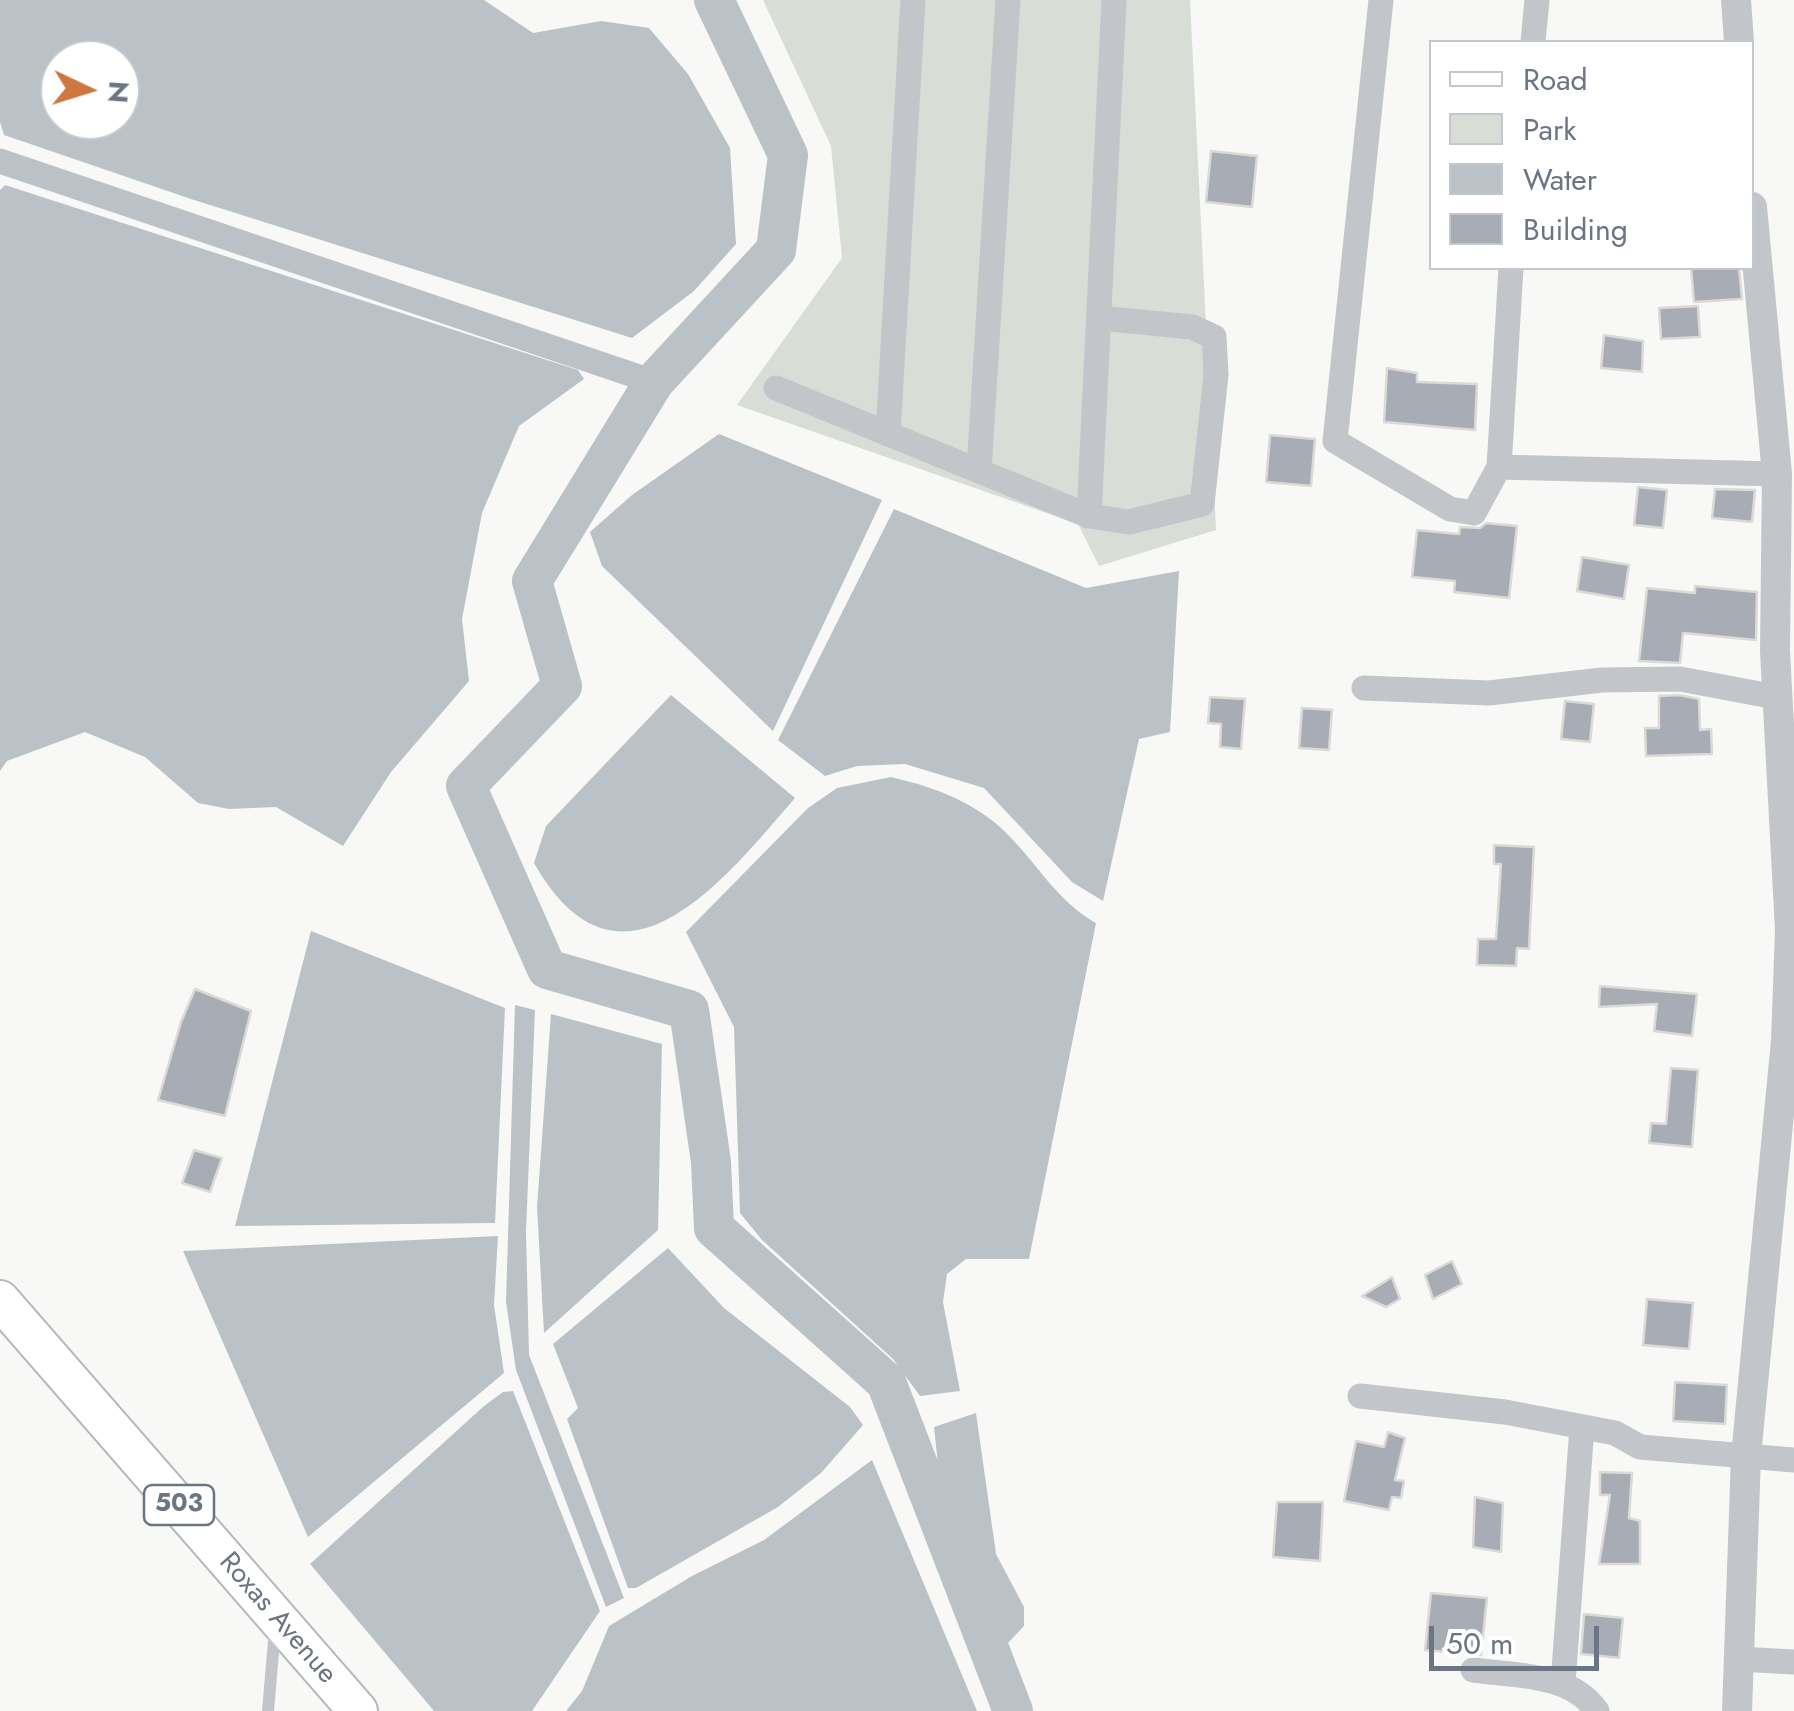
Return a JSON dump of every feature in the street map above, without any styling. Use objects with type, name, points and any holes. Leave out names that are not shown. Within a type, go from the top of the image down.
[{"type":"main road","name":"Roxas Avenue","points":[[0,1300],[358,1711]]},
{"type":"street","points":[[888,434],[913,0]]},
{"type":"street","points":[[978,471],[1008,0]]},
{"type":"street","points":[[1090,516],[1114,0]]},
{"type":"street","points":[[1381,0],[1335,440],[1450,509],[1474,513],[1499,467],[1511,270]]},
{"type":"street","points":[[1533,40],[1538,0]]},
{"type":"street","points":[[1736,0],[1739,40]]},
{"type":"street","points":[[1737,1711],[1746,1456],[1784,1168],[1792,930],[1776,698],[1784,652],[1778,474],[1754,228]]},
{"type":"street","points":[[776,388],[1090,516],[1129,522],[1202,504],[1216,375],[1214,337],[1192,326],[1099,318]]},
{"type":"street","points":[[1499,467],[1778,474]]},
{"type":"street","points":[[1364,688],[1489,693],[1602,680],[1680,679],[1776,698]]},
{"type":"street","points":[[1360,1396],[1505,1412],[1615,1433],[1640,1447],[1794,1460]]},
{"type":"street","points":[[1563,1683],[1582,1427]]},
{"type":"street","points":[[1738,1659],[1794,1662]]},
{"type":"street","points":[[1473,1670],[1563,1683],[1584,1693],[1597,1711]]},
{"type":"lane","points":[[268,1711],[275,1619]]},
{"type":"green space","points":[[763,0],[1190,0],[1216,530],[1099,566],[1078,524],[737,405],[842,258],[831,146]]},
{"type":"water","points":[[0,0],[484,0],[533,33],[601,21],[649,28],[688,74],[730,148],[736,244],[694,291],[632,338],[191,199],[4,135],[0,122]]},
{"type":"water","points":[[5,185],[578,370],[584,379],[519,426],[482,513],[462,619],[469,681],[391,772],[343,846],[276,807],[229,809],[198,803],[145,757],[85,732],[7,761],[0,771],[0,190]]},
{"type":"water","points":[[719,434],[882,500],[773,731],[602,566],[590,532],[632,495]]},
{"type":"water","points":[[894,509],[1086,588],[1179,571],[1170,732],[1139,739],[1103,901],[1072,882],[984,788],[905,764],[857,766],[825,776],[778,740]]},
{"type":"water","points":[[671,695],[795,798],[736,864],[670,918],[636,930],[601,928],[567,907],[534,863],[546,826]]},
{"type":"water","points":[[891,777],[942,792],[973,807],[1014,841],[1061,896],[1096,923],[1029,1259],[966,1259],[947,1274],[943,1302],[960,1391],[920,1396],[893,1359],[762,1240],[740,1213],[734,1027],[686,932],[808,808],[837,788]]},
{"type":"water","points":[[311,931],[505,1008],[495,1223],[235,1226]]},
{"type":"water","points":[[515,1005],[535,1010],[526,1232],[529,1355],[624,1598],[606,1607],[516,1370],[506,1302]]},
{"type":"water","points":[[551,1014],[662,1044],[658,1230],[544,1333],[537,1207]]},
{"type":"water","points":[[498,1236],[494,1305],[504,1373],[308,1537],[183,1251]]},
{"type":"water","points":[[668,1248],[724,1308],[850,1407],[863,1425],[821,1473],[778,1507],[636,1588],[628,1588],[567,1419],[578,1408],[553,1344]]},
{"type":"water","points":[[513,1391],[600,1611],[532,1711],[434,1711],[310,1564],[484,1406],[503,1392]]},
{"type":"water","points":[[976,1413],[996,1554],[1024,1607],[1024,1626],[1007,1644],[940,1483],[934,1427]]},
{"type":"water","points":[[872,1460],[977,1711],[566,1711],[582,1691],[609,1626],[692,1576],[764,1540]]},
{"type":"building","points":[[1211,151],[1257,156],[1252,207],[1206,202]]},
{"type":"building","points":[[1691,270],[1739,270],[1742,299],[1694,302]]},
{"type":"building","points":[[1698,306],[1700,337],[1661,339],[1659,308]]},
{"type":"building","points":[[1604,335],[1643,341],[1642,372],[1601,368]]},
{"type":"building","points":[[1387,368],[1417,373],[1417,382],[1477,384],[1475,430],[1384,422]]},
{"type":"building","points":[[1270,435],[1315,439],[1311,486],[1266,482]]},
{"type":"building","points":[[1638,487],[1667,490],[1663,528],[1634,525]]},
{"type":"building","points":[[1715,489],[1755,490],[1752,522],[1712,518]]},
{"type":"building","points":[[1486,523],[1517,526],[1509,598],[1454,592],[1455,581],[1412,577],[1417,530],[1459,534],[1460,527],[1480,528]]},
{"type":"building","points":[[1582,557],[1629,565],[1624,599],[1577,591]]},
{"type":"building","points":[[1695,586],[1757,592],[1756,640],[1683,633],[1680,663],[1639,661],[1647,588],[1695,593]]},
{"type":"building","points":[[1659,696],[1699,699],[1700,730],[1711,729],[1712,754],[1646,756],[1645,728],[1659,728]]},
{"type":"building","points":[[1210,697],[1245,699],[1241,749],[1220,747],[1221,724],[1208,723]]},
{"type":"building","points":[[1565,701],[1594,704],[1590,742],[1561,739]]},
{"type":"building","points":[[1302,708],[1332,710],[1329,750],[1299,748]]},
{"type":"building","points":[[1494,845],[1534,847],[1529,949],[1517,948],[1516,966],[1477,965],[1478,939],[1496,939],[1501,864],[1494,864]]},
{"type":"building","points":[[1600,986],[1697,994],[1692,1036],[1654,1031],[1657,1004],[1599,1007]]},
{"type":"building","points":[[195,989],[251,1011],[225,1116],[158,1100]]},
{"type":"building","points":[[1671,1068],[1698,1070],[1692,1147],[1649,1143],[1651,1123],[1666,1124]]},
{"type":"building","points":[[194,1150],[222,1158],[210,1192],[182,1183]]},
{"type":"building","points":[[1452,1261],[1462,1284],[1433,1299],[1425,1275]]},
{"type":"building","points":[[1392,1277],[1400,1299],[1386,1307],[1362,1296]]},
{"type":"building","points":[[1647,1299],[1693,1303],[1689,1349],[1643,1345]]},
{"type":"building","points":[[1675,1382],[1727,1385],[1725,1424],[1673,1421]]},
{"type":"building","points":[[1388,1432],[1405,1438],[1395,1480],[1404,1481],[1401,1498],[1392,1497],[1389,1510],[1344,1501],[1356,1441],[1384,1447]]},
{"type":"building","points":[[1600,1472],[1632,1473],[1629,1518],[1640,1521],[1640,1564],[1599,1564],[1610,1495],[1600,1495]]},
{"type":"building","points":[[1475,1497],[1503,1503],[1501,1552],[1473,1547]]},
{"type":"building","points":[[1277,1502],[1323,1502],[1320,1561],[1273,1557]]},
{"type":"building","points":[[1431,1593],[1487,1598],[1481,1655],[1425,1650]]},
{"type":"building","points":[[1584,1614],[1623,1618],[1619,1658],[1581,1654]]},
{"type":"waterway","points":[[714,0],[788,155],[776,250],[654,382],[532,581],[562,686],[466,786],[547,969],[689,1010],[711,1162],[714,1228],[886,1382],[1013,1711]]},
{"type":"waterway","points":[[0,161],[654,382]]}]
